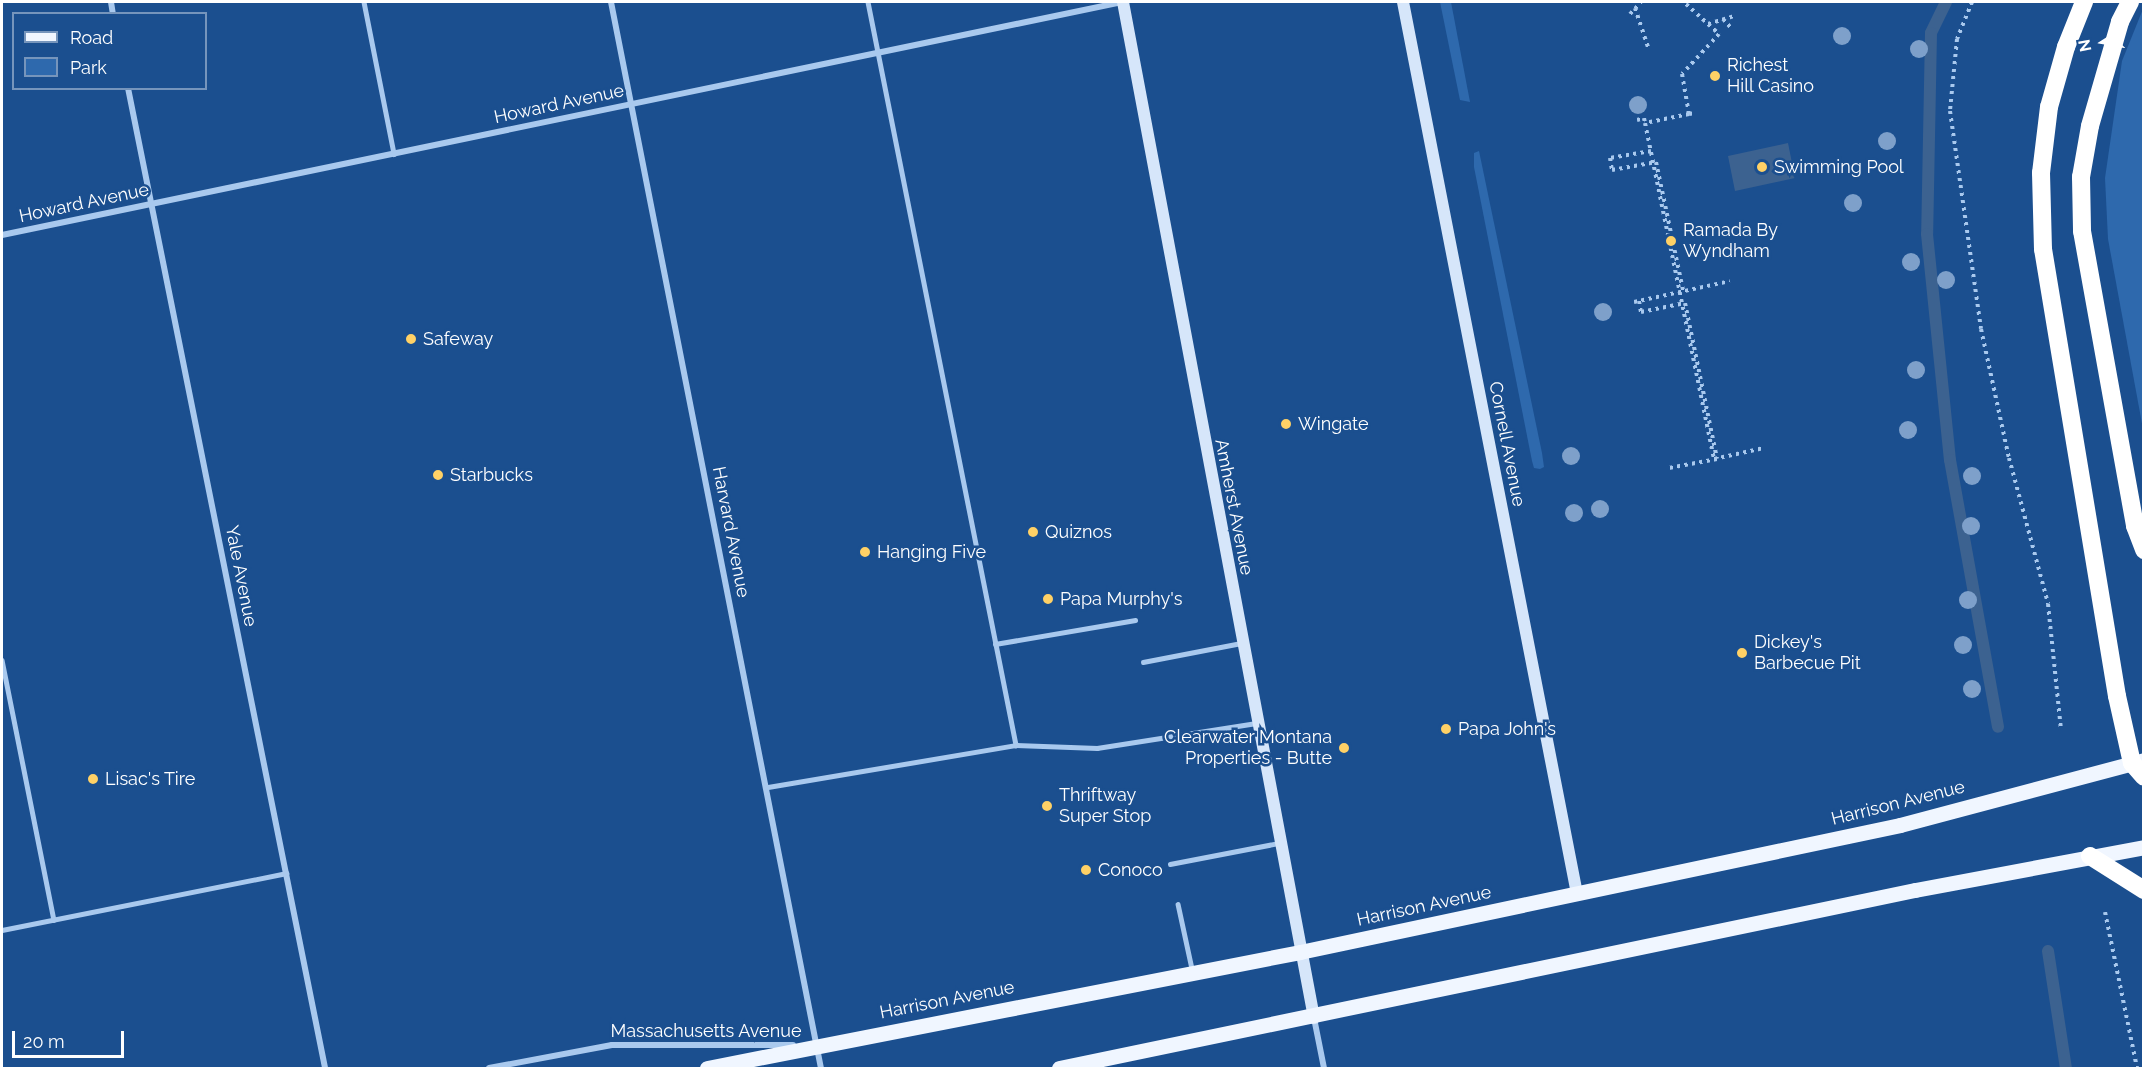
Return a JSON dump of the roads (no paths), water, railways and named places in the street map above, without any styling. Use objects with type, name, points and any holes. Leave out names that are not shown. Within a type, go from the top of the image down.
[{"type":"highway","points":[[2084,2],[2066,46],[2049,107],[2041,172],[2043,249],[2117,696],[2144,777]]},
{"type":"highway","points":[[2130,2],[2120,22],[2090,126],[2081,177],[2082,221],[2135,526],[2144,550]]},
{"type":"highway","points":[[2090,856],[2144,890]]},
{"type":"main road","name":"Harrison Avenue","points":[[707,1068],[1300,952],[1578,894],[1900,825],[2138,762]]},
{"type":"main road","points":[[1059,1068],[1314,1018],[2144,846]]},
{"type":"street","name":"Harvard Avenue","points":[[611,2],[768,787],[821,1068]]},
{"type":"street","name":"Howard Avenue","points":[[2,235],[1123,2]]},
{"type":"street","name":"Amherst Avenue","points":[[1123,2],[1256,723],[1314,1018]]},
{"type":"street","name":"Cornell Avenue","points":[[1403,2],[1578,894]]},
{"type":"street","name":"Yale Avenue","points":[[128,90],[325,1068]]},
{"type":"street","points":[[1314,1018],[1324,1068]]},
{"type":"street","name":"Massachusetts Avenue","points":[[489,1068],[612,1045],[818,1045]]},
{"type":"lane","points":[[364,2],[394,154]]},
{"type":"lane","points":[[868,2],[1017,745]]},
{"type":"lane","points":[[995,644],[1135,620]]},
{"type":"lane","points":[[1143,662],[1242,643]]},
{"type":"lane","points":[[2,660],[54,920]]},
{"type":"lane","points":[[768,787],[1017,745],[1097,748],[1256,723]]},
{"type":"lane","points":[[1170,864],[1280,843]]},
{"type":"lane","points":[[2,930],[286,873]]},
{"type":"lane","points":[[1178,904],[1192,972]]},
{"type":"waterway","points":[[1946,2],[1931,33],[1927,234],[1950,460],[1998,727]]},
{"type":"waterway","points":[[2048,951],[2066,1068]]},
{"type":"place","name":"Richest Hill Casino","points":[[1715,76]]},
{"type":"place","name":"Swimming Pool","points":[[1762,167]]},
{"type":"place","name":"Ramada By Wyndham","points":[[1671,241]]},
{"type":"place","name":"Safeway","points":[[411,339]]},
{"type":"place","name":"Wingate","points":[[1286,424]]},
{"type":"place","name":"Starbucks","points":[[438,475]]},
{"type":"place","name":"Quiznos","points":[[1033,532]]},
{"type":"place","name":"Hanging Five","points":[[865,552]]},
{"type":"place","name":"Papa Murphy's","points":[[1048,599]]},
{"type":"place","name":"Dickey's Barbecue Pit","points":[[1742,653]]},
{"type":"place","name":"Papa John's","points":[[1446,729]]},
{"type":"place","name":"Clearwater Montana Properties - Butte","points":[[1344,748]]},
{"type":"place","name":"Lisac's Tire","points":[[93,779]]},
{"type":"place","name":"Thriftway Super Stop","points":[[1047,806]]},
{"type":"place","name":"Conoco","points":[[1086,870]]}]
